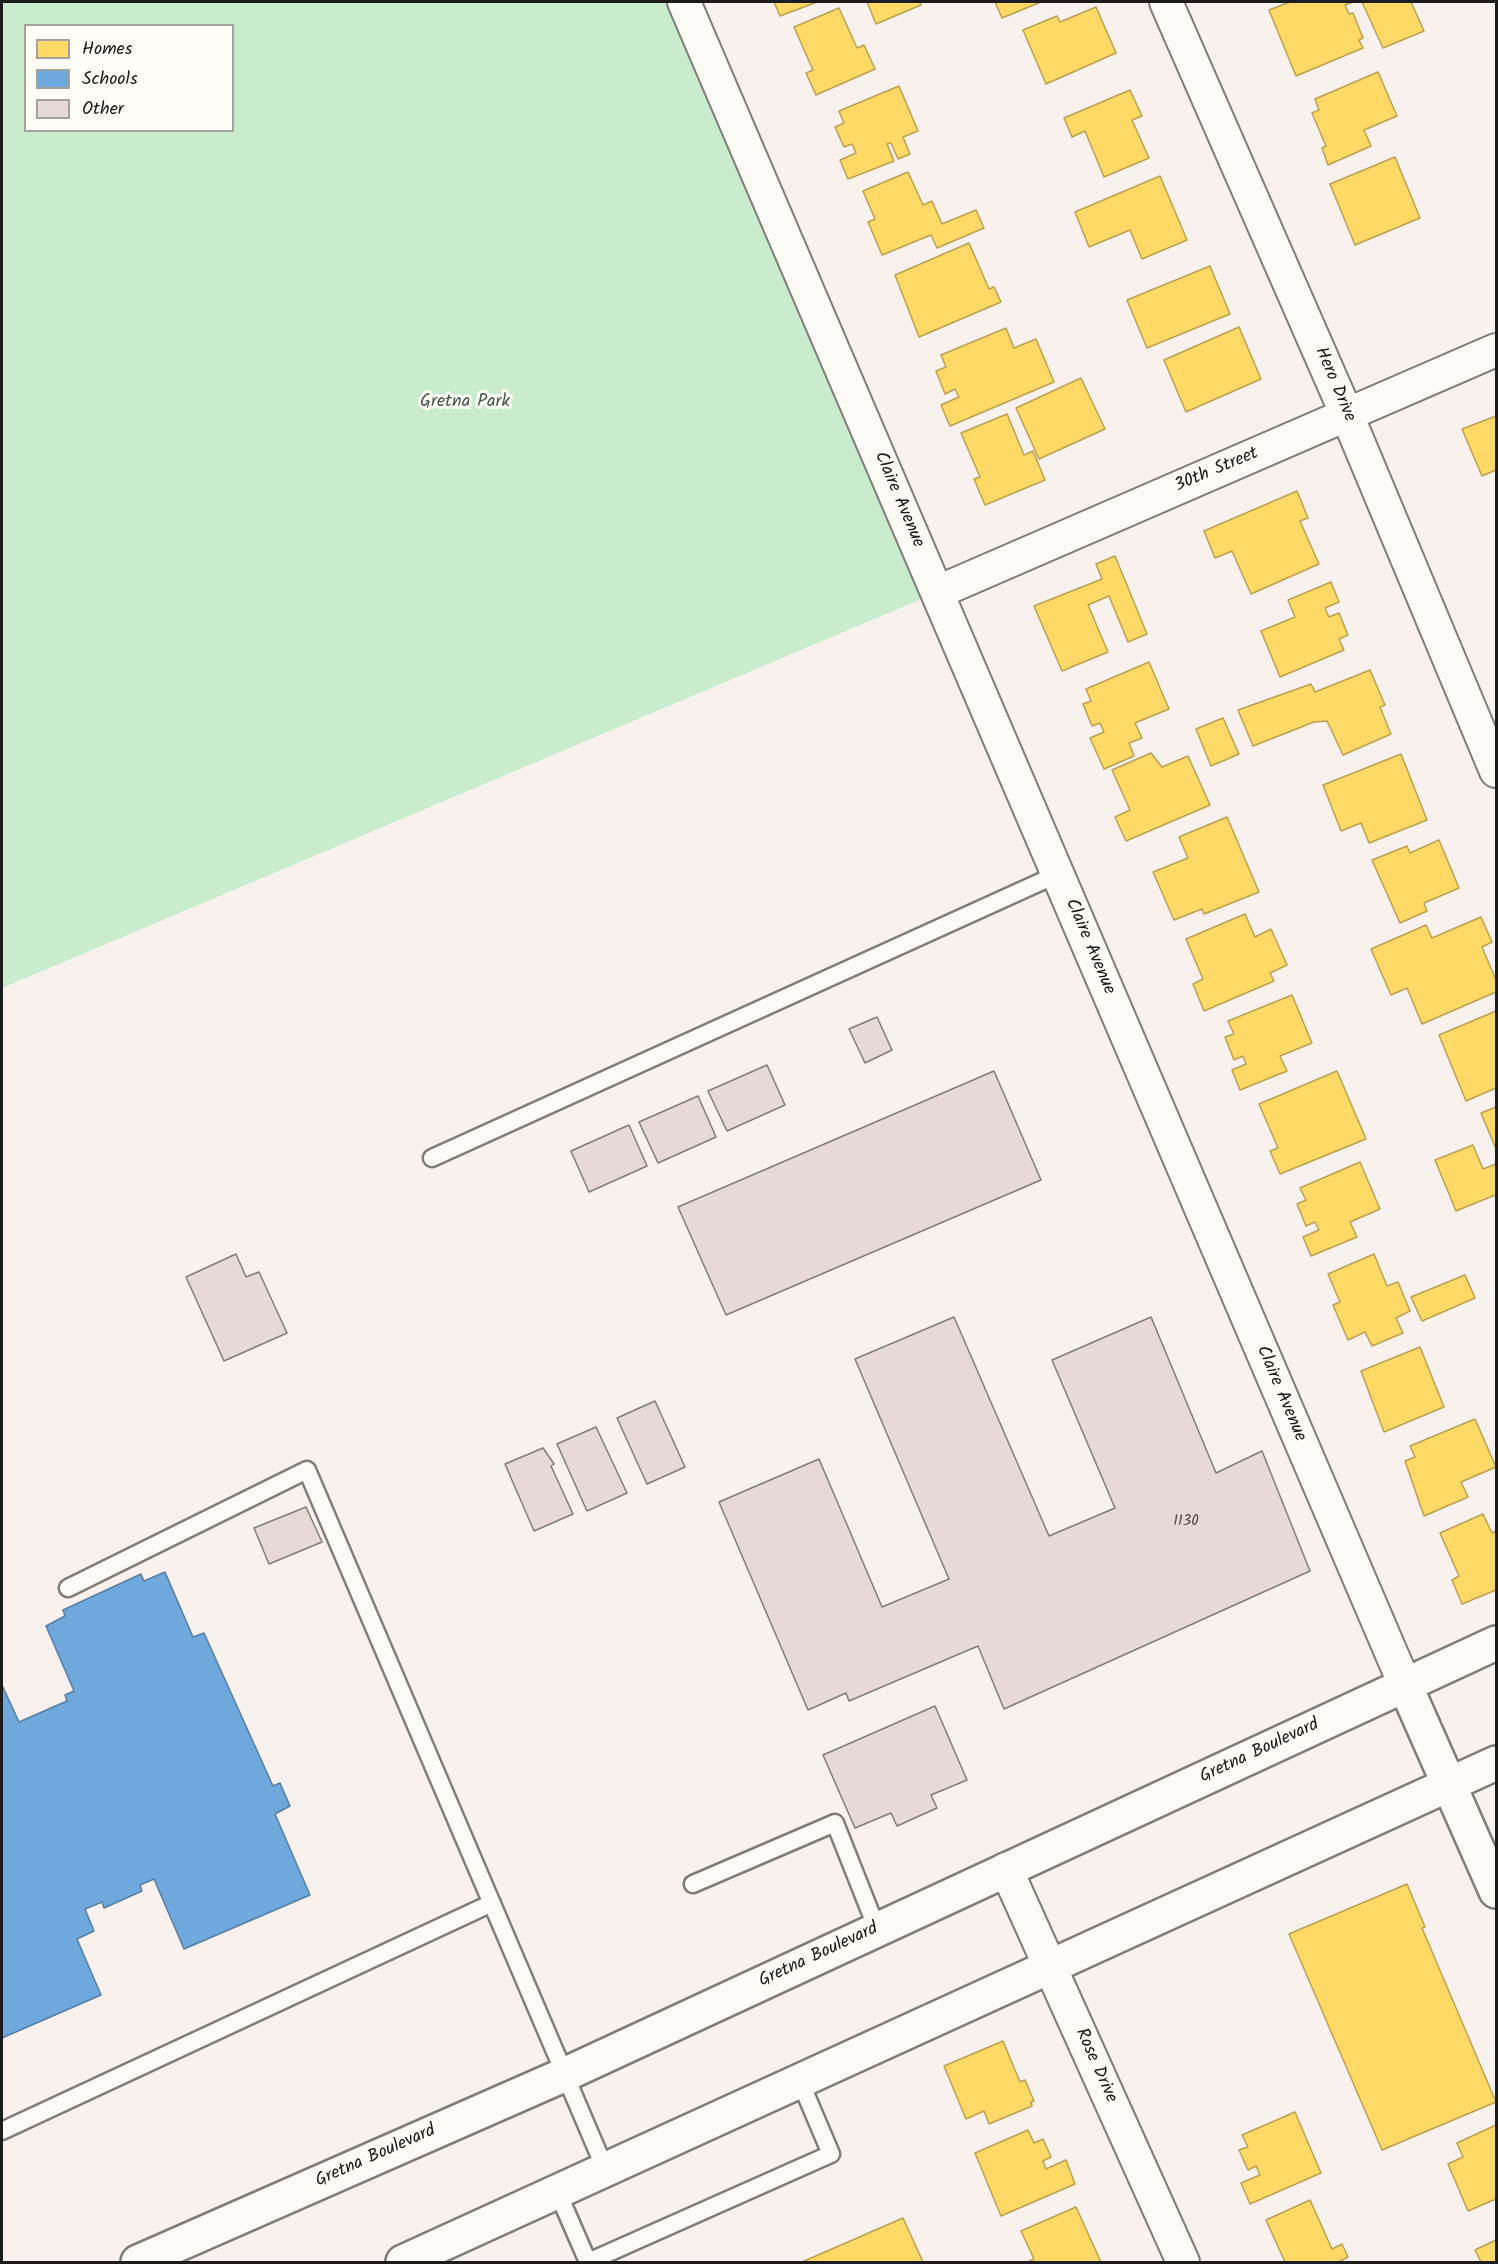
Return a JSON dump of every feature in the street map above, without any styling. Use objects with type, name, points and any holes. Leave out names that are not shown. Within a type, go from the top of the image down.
[{"type":"street","name":"Claire Avenue","points":[[684,2],[1405,1685],[1497,1891]]},
{"type":"street","name":"Hero Drive","points":[[1166,2],[1347,415],[1497,771]]},
{"type":"street","name":"30th Street","points":[[938,592],[1497,350]]},
{"type":"street","name":"Gretna Boulevard","points":[[138,2262],[566,2074],[1497,1643]]},
{"type":"street","points":[[421,2259],[558,2193],[1497,1763]]},
{"type":"street","name":"Rose Drive","points":[[1006,1869],[1183,2262]]},
{"type":"lane","points":[[432,1158],[1058,874]]},
{"type":"lane","points":[[68,1588],[307,1470],[606,2171]]},
{"type":"lane","points":[[693,1884],[835,1823],[878,1929]]},
{"type":"lane","points":[[2,2131],[492,1903]]},
{"type":"lane","points":[[558,2193],[588,2262],[831,2154],[800,2082]]},
{"type":"green space","name":"Gretna Park","points":[[2,2],[683,2],[938,592],[2,988]]},
{"type":"building: Homes","points":[[774,2],[817,2],[780,16]]},
{"type":"building: Homes","points":[[867,2],[920,2],[921,5],[876,24]]},
{"type":"building: Homes","points":[[995,2],[1041,2],[1002,18]]},
{"type":"building: Homes","points":[[1290,2],[1353,2],[1345,5],[1349,14],[1353,13],[1363,38],[1359,40],[1363,48],[1296,76],[1269,10]]},
{"type":"building: Homes","points":[[1362,2],[1411,2],[1424,31],[1383,48]]},
{"type":"building: Homes","points":[[1096,7],[1116,53],[1046,84],[1023,30],[1057,16],[1060,22]]},
{"type":"building: Homes","points":[[839,8],[857,48],[864,45],[875,69],[816,95],[806,73],[813,70],[794,27]]},
{"type":"building: Homes","points":[[1378,72],[1397,116],[1364,130],[1371,146],[1328,165],[1322,148],[1326,146],[1312,113],[1319,110],[1315,99]]},
{"type":"building: Homes","points":[[899,86],[918,131],[903,137],[910,154],[898,159],[891,143],[887,144],[894,161],[848,179],[840,160],[856,153],[852,144],[844,147],[835,127],[844,123],[839,111]]},
{"type":"building: Homes","points":[[1130,90],[1142,116],[1132,120],[1149,158],[1104,177],[1085,131],[1072,137],[1064,118]]},
{"type":"building: Homes","points":[[1395,157],[1420,218],[1355,245],[1330,184]]},
{"type":"building: Homes","points":[[908,172],[923,205],[932,201],[942,224],[976,210],[984,228],[937,248],[931,235],[882,255],[868,222],[875,219],[863,191]]},
{"type":"building: Homes","points":[[1160,176],[1187,240],[1142,259],[1130,230],[1089,247],[1075,212]]},
{"type":"building: Homes","points":[[969,243],[989,289],[994,287],[1001,302],[919,337],[895,275]]},
{"type":"building: Homes","points":[[1210,266],[1230,314],[1147,348],[1127,300]]},
{"type":"building: Homes","points":[[1239,327],[1261,379],[1186,412],[1164,360]]},
{"type":"building: Homes","points":[[1006,328],[1014,348],[1036,339],[1054,382],[950,426],[941,405],[959,397],[955,389],[945,394],[936,371],[946,367],[941,355]]},
{"type":"building: Homes","points":[[1081,378],[1105,429],[1039,459],[1016,408]]},
{"type":"building: Homes","points":[[1007,414],[1024,455],[1033,451],[1045,480],[985,505],[974,479],[980,477],[961,433]]},
{"type":"building: Homes","points":[[1496,416],[1496,470],[1482,476],[1462,429]]},
{"type":"building: Homes","points":[[1297,491],[1308,518],[1300,521],[1319,564],[1251,594],[1232,551],[1215,558],[1204,531]]},
{"type":"building: Homes","points":[[1115,556],[1147,634],[1128,642],[1109,596],[1088,605],[1108,652],[1062,671],[1034,606],[1102,579],[1096,564]]},
{"type":"building: Homes","points":[[1331,582],[1339,602],[1325,608],[1329,617],[1339,613],[1348,635],[1339,639],[1344,650],[1280,677],[1261,631],[1295,617],[1288,600]]},
{"type":"building: Homes","points":[[1149,662],[1169,709],[1135,723],[1142,738],[1129,743],[1134,756],[1104,769],[1090,738],[1104,732],[1100,723],[1092,726],[1083,704],[1091,701],[1086,689]]},
{"type":"building: Homes","points":[[1370,670],[1385,705],[1380,707],[1391,734],[1343,755],[1327,721],[1314,722],[1253,746],[1238,710],[1311,684],[1315,692]]},
{"type":"building: Homes","points":[[1223,718],[1239,754],[1211,766],[1196,729]]},
{"type":"building: Homes","points":[[1151,753],[1162,767],[1188,756],[1210,805],[1126,841],[1115,817],[1130,810],[1112,770]]},
{"type":"building: Homes","points":[[1401,754],[1427,820],[1369,843],[1361,823],[1341,831],[1323,785]]},
{"type":"building: Homes","points":[[1227,817],[1259,892],[1204,914],[1202,909],[1174,920],[1153,872],[1188,858],[1179,837]]},
{"type":"building: Homes","points":[[1439,840],[1459,888],[1424,903],[1427,911],[1400,923],[1372,860],[1407,846],[1410,853]]},
{"type":"building: Homes","points":[[1245,914],[1255,937],[1271,929],[1287,965],[1270,973],[1274,981],[1204,1011],[1193,984],[1203,979],[1186,939]]},
{"type":"building: Homes","points":[[1481,917],[1492,942],[1482,947],[1496,980],[1496,992],[1422,1024],[1407,988],[1391,995],[1371,949],[1426,925],[1432,938]]},
{"type":"building: Homes","points":[[1292,995],[1312,1043],[1280,1056],[1287,1071],[1240,1090],[1232,1070],[1246,1064],[1243,1056],[1234,1060],[1225,1037],[1234,1034],[1228,1021]]},
{"type":"building: Homes","points":[[1496,1011],[1496,1088],[1466,1101],[1439,1035]]},
{"type":"building: Homes","points":[[1337,1071],[1366,1139],[1280,1174],[1270,1151],[1278,1148],[1259,1104]]},
{"type":"building: Homes","points":[[1496,1107],[1496,1149],[1481,1113]]},
{"type":"building: Homes","points":[[1473,1145],[1483,1169],[1496,1164],[1496,1197],[1495,1195],[1456,1211],[1435,1160]]},
{"type":"building: Homes","points":[[1360,1162],[1380,1209],[1350,1222],[1357,1237],[1311,1256],[1303,1237],[1319,1230],[1315,1222],[1306,1226],[1297,1204],[1306,1200],[1300,1188]]},
{"type":"building: Homes","points":[[1374,1254],[1387,1286],[1398,1282],[1410,1311],[1396,1318],[1403,1333],[1372,1346],[1365,1332],[1348,1340],[1333,1305],[1340,1302],[1328,1274]]},
{"type":"building: Homes","points":[[1465,1275],[1475,1298],[1422,1321],[1411,1297]]},
{"type":"building: Homes","points":[[1420,1347],[1444,1407],[1384,1432],[1361,1371]]},
{"type":"building: Homes","points":[[1475,1419],[1496,1467],[1461,1482],[1468,1497],[1424,1516],[1405,1461],[1415,1457],[1410,1446]]},
{"type":"building: Homes","points":[[1483,1514],[1492,1533],[1496,1531],[1496,1590],[1462,1604],[1452,1580],[1459,1576],[1440,1533]]},
{"type":"building: Homes","points":[[1407,1884],[1425,1927],[1422,1928],[1496,2102],[1382,2150],[1289,1934]]},
{"type":"building: Homes","points":[[1003,2041],[1020,2082],[1025,2080],[1034,2101],[1031,2102],[1032,2106],[989,2124],[984,2111],[966,2119],[944,2066]]},
{"type":"building: Homes","points":[[1295,2112],[1321,2173],[1250,2204],[1241,2183],[1260,2175],[1256,2166],[1248,2170],[1239,2150],[1248,2147],[1242,2135]]},
{"type":"building: Homes","points":[[1496,2125],[1496,2199],[1468,2211],[1448,2164],[1463,2157],[1457,2143]]},
{"type":"building: Homes","points":[[1028,2130],[1034,2143],[1043,2139],[1051,2157],[1043,2161],[1046,2169],[1066,2160],[1075,2184],[1001,2216],[975,2153]]},
{"type":"building: Homes","points":[[1310,2200],[1332,2249],[1342,2244],[1348,2257],[1338,2262],[1285,2262],[1266,2220]]},
{"type":"building: Homes","points":[[1076,2207],[1101,2262],[1027,2262],[1034,2259],[1021,2231]]},
{"type":"building: Homes","points":[[903,2218],[923,2262],[802,2262]]},
{"type":"building: Homes","points":[[1496,2240],[1496,2262],[1481,2262],[1475,2250]]},
{"type":"building: Schools","points":[[165,1572],[193,1637],[204,1633],[273,1786],[280,1783],[290,1806],[275,1814],[310,1895],[184,1949],[154,1879],[140,1885],[142,1891],[104,1908],[102,1902],[85,1909],[94,1931],[77,1939],[101,1995],[2,2038],[2,1685],[19,1722],[67,1701],[65,1695],[74,1691],[46,1626],[65,1616],[63,1610],[141,1574],[144,1581]]},
{"type":"building: Other","points":[[877,1017],[892,1050],[865,1063],[849,1029]]},
{"type":"building: Other","points":[[767,1065],[785,1105],[727,1131],[708,1091]]},
{"type":"building: Other","points":[[994,1071],[1041,1180],[726,1315],[678,1207]]},
{"type":"building: Other","points":[[698,1096],[716,1137],[658,1163],[639,1122]]},
{"type":"building: Other","points":[[629,1125],[647,1166],[589,1192],[571,1151]]},
{"type":"building: Other","points":[[236,1254],[246,1277],[259,1272],[287,1333],[224,1361],[186,1277]]},
{"type":"building: Other","points":[[954,1317],[1049,1536],[1115,1508],[1052,1360],[1151,1317],[1216,1473],[1262,1451],[1310,1571],[1004,1709],[978,1646],[849,1701],[846,1693],[808,1710],[719,1502],[819,1459],[882,1607],[949,1579],[855,1359]]},
{"type":"building: Other","points":[[655,1401],[685,1467],[647,1484],[617,1418]]},
{"type":"building: Other","points":[[596,1427],[627,1493],[587,1511],[557,1444]]},
{"type":"building: Other","points":[[543,1448],[554,1464],[551,1466],[573,1514],[534,1531],[505,1464]]},
{"type":"building: Other","points":[[306,1507],[322,1542],[269,1564],[254,1528]]},
{"type":"building: Other","points":[[935,1706],[967,1780],[931,1795],[937,1808],[897,1826],[891,1813],[855,1828],[823,1755]]}]
